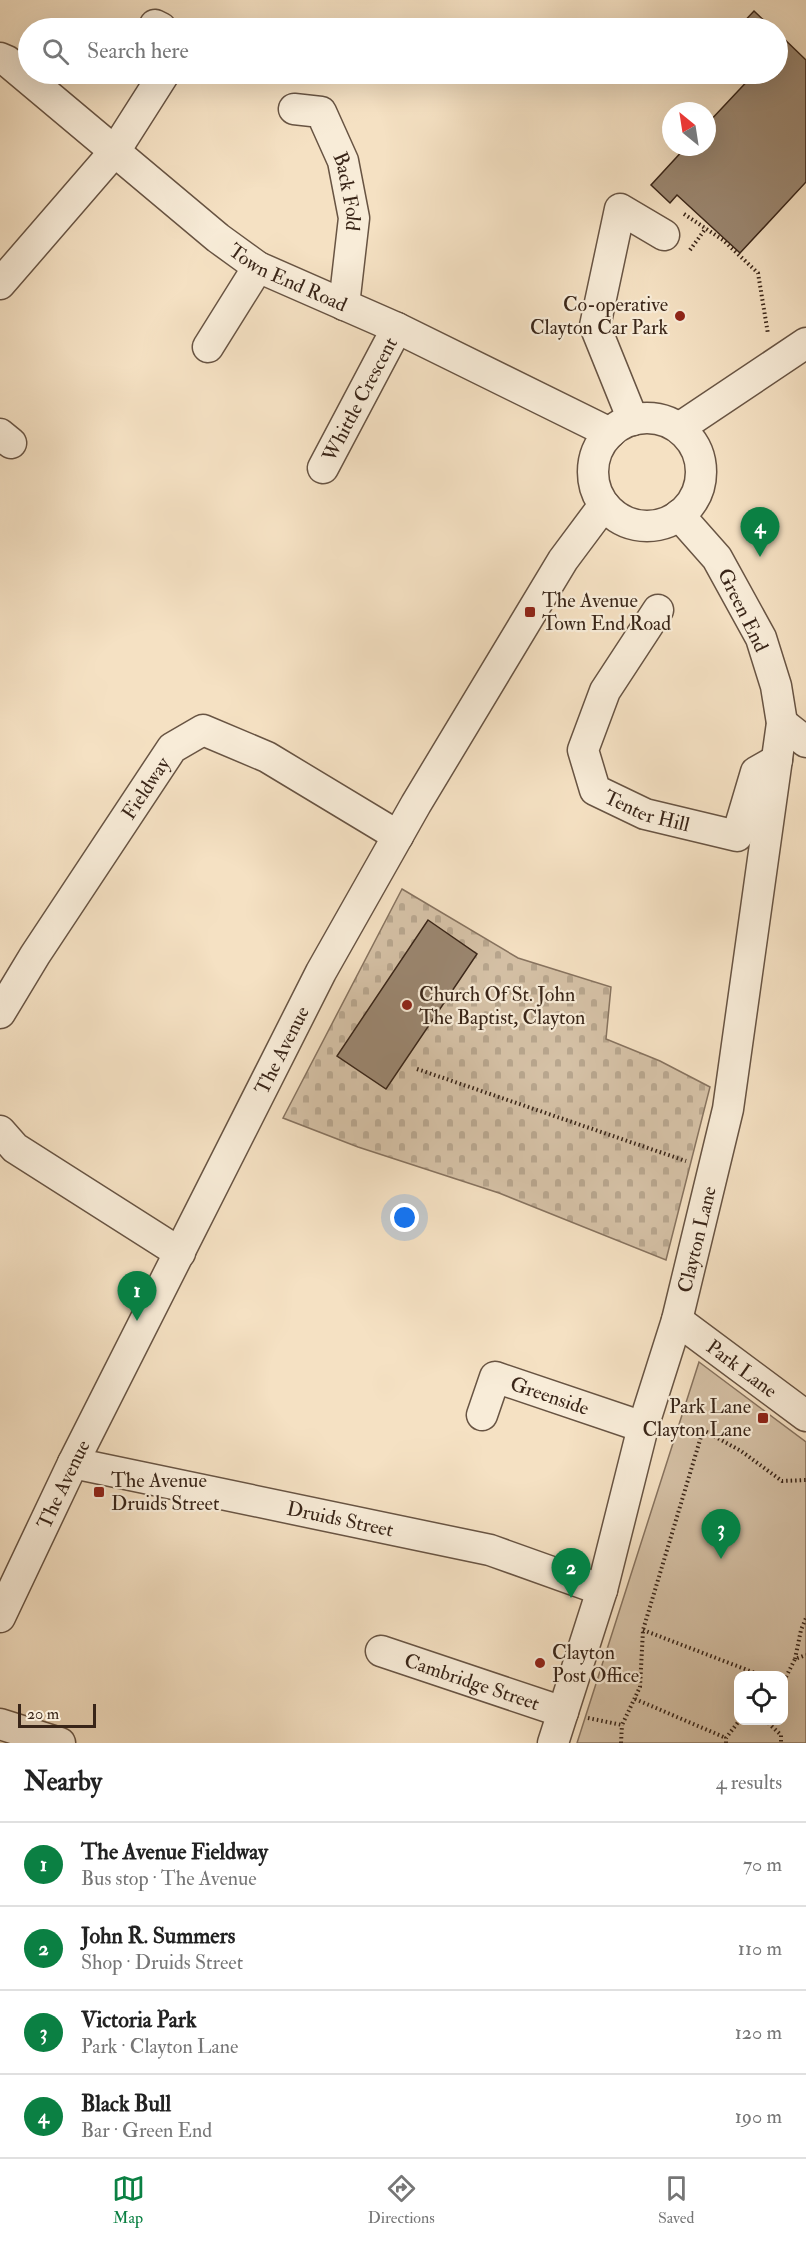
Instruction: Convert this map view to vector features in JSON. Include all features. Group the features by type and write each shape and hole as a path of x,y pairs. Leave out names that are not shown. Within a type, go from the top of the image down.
{"street":[{"name":"Town End Road","path":"2,63 18,75"},
{"name":"Town End Road","path":"29,84 115,151 218,238 258,267 621,426"},
{"path":"0,284 115,151 158,84"},
{"name":"Back Fold","path":"294,109 321,112 343,161 354,218 344,305"},
{"path":"621,426 595,326 620,210 671,222"},
{"path":"208,347 258,267"},
{"name":"Whittle Crescent","path":"323,468 397,328"},
{"path":"679,428 806,343"},
{"path":"649,418 664,421 679,428 691,440 698,455 701,472 698,488 690,503 679,515 664,523 639,525 616,516 604,505 596,491 593,476 594,460 600,445 621,426 649,418"},
{"name":"The Avenue","path":"0,1617 10,1566 74,1463 321,972 398,836 563,560 604,505"},
{"name":"Green End","path":"679,515 717,558 761,638 776,686 782,723"},
{"name":"Tenter Hill","path":"657,610 605,691 583,750 595,790 645,814 737,836 756,772 777,760"},
{"path":"782,723 806,742"},
{"name":"Clayton Lane","path":"553,1743 602,1590 643,1427 677,1320 715,1170 728,1109 782,723"},
{"name":"Fieldway","path":"0,1013 48,935 172,748 203,730 267,757 398,836"},
{"path":"0,1131 15,1148 180,1253"},
{"name":"Park Lane","path":"677,1320 806,1416"},
{"name":"Greenside","path":"482,1415 495,1377 643,1427"},
{"name":"Druids Street","path":"74,1463 490,1550 602,1590"},
{"name":"Cambridge Street","path":"381,1651 563,1712"},
{"path":"0,1724 60,1743"}],"path":[{"path":"671,222 706,228 758,273 772,366"},
{"path":"688,253 706,228"},
{"path":"417,1069 715,1170"},
{"path":"621,1743 622,1725 640,1686 643,1630 703,1430 741,1451 782,1480 806,1480"},
{"path":"788,1672 795,1659 801,1629 806,1618"},
{"path":"643,1630 750,1671"},
{"path":"795,1659 806,1655"},
{"path":"635,1699 726,1740 736,1725"},
{"path":"563,1712 622,1725"},
{"path":"770,1725 781,1735 782,1743"}],"green space":[{"path":"402,889 518,958 611,987 606,1039 660,1061 710,1087 666,1260 499,1193 358,1147 283,1118"},
{"path":"699,1362 806,1442 806,1743 577,1743"}],"building":[{"path":"754,11 761,18 747,18"},
{"path":"788,43 806,60 806,182 740,253 677,195 670,203 651,185 678,156 716,156 716,114 745,84 788,84"},
{"name":"Church Of St. John The Baptist, Clayton","path":"428,920 477,954 386,1089 337,1056"}],"place":[{"name":"Co-operative Clayton Car Park","path":"680,316"},
{"name":"Black Bull","path":"760,557"},
{"name":"The Avenue Town End Road","path":"530,612"},
{"name":"Church Of St. John The Baptist, Clayton","path":"407,1005"},
{"name":"The Avenue Fieldway","path":"137,1321"},
{"name":"Park Lane Clayton Lane","path":"763,1418"},
{"name":"The Avenue Druids Street","path":"99,1492"},
{"name":"Victoria Park","path":"721,1559"},
{"name":"John R. Summers","path":"571,1598"},
{"name":"Clayton Post Office","path":"540,1663"}]}
